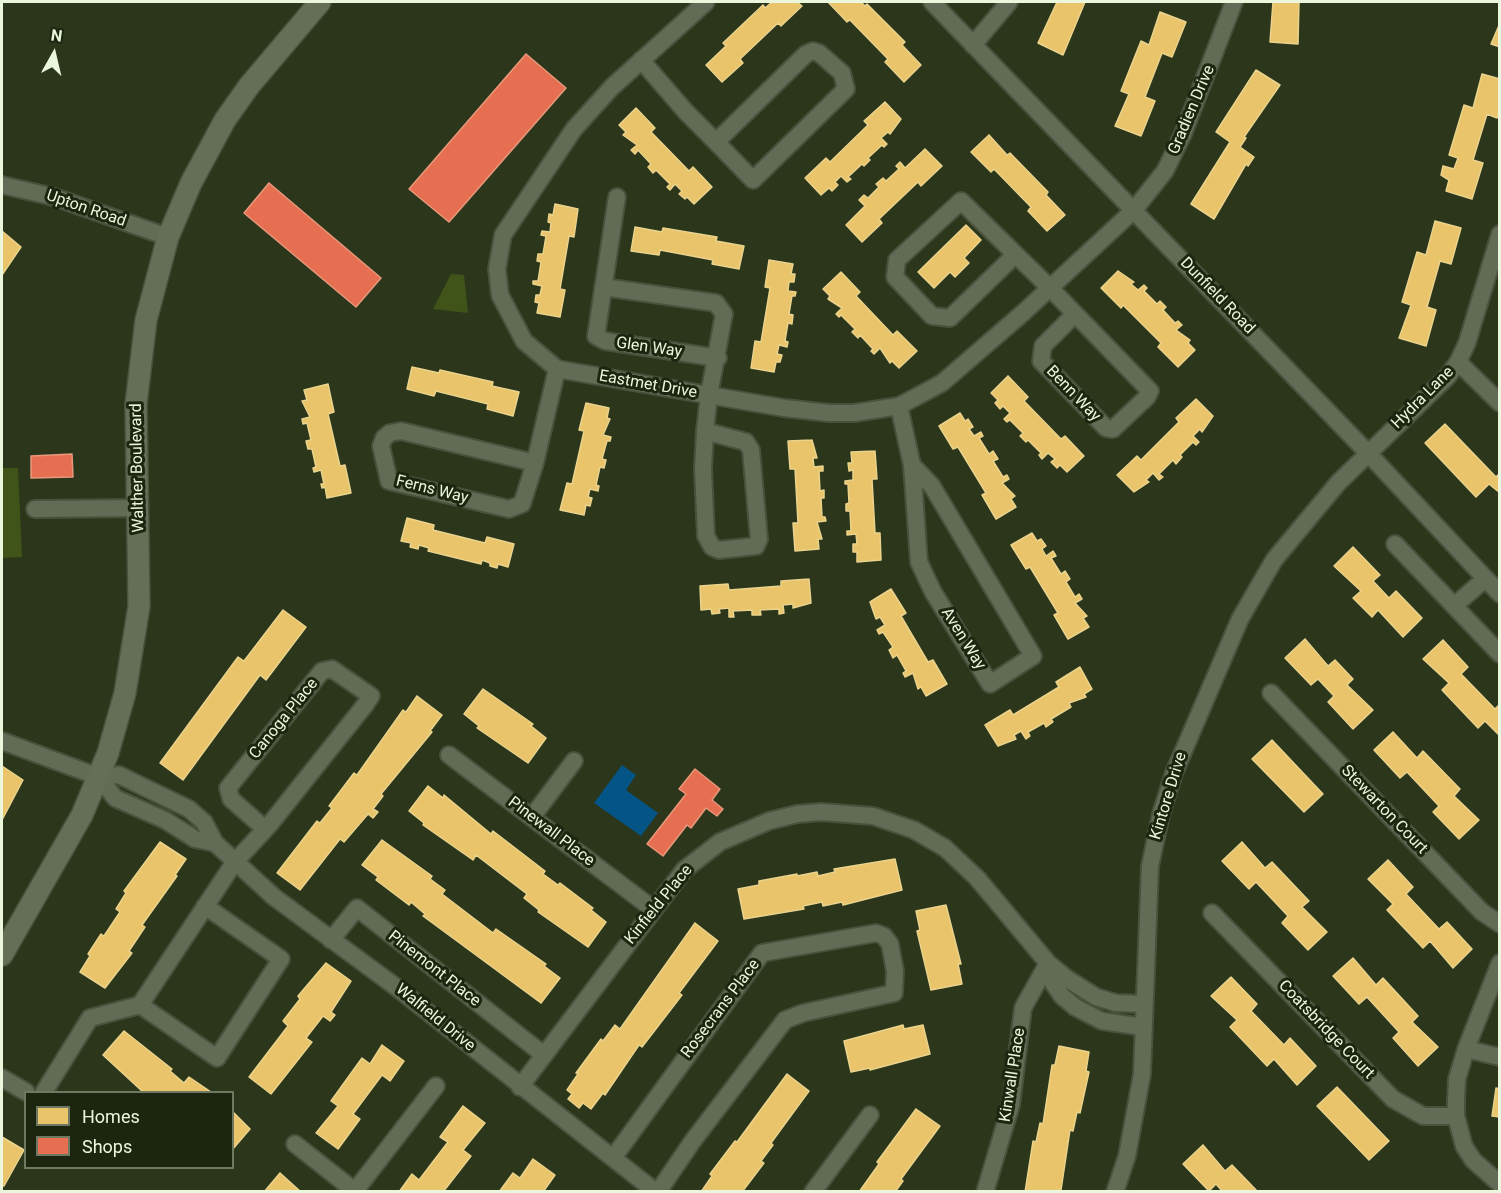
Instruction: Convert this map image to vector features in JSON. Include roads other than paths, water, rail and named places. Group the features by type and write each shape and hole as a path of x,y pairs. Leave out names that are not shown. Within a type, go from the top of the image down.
{"main road":[{"name":"Walther Boulevard","path":"2,955 62,852 99,777 117,723 134,654 139,606 136,404 146,320 168,237 191,183 225,120 249,86 320,2"}],"street":[{"path":"556,369 524,341 509,316 497,282 499,248 512,218 574,129 641,60 706,2"},
{"name":"Dunfield Road","path":"932,2 1368,452 1500,594"},
{"path":"973,45 1009,2"},
{"name":"Gradien Drive","path":"1134,210 1165,171 1188,123 1234,2"},
{"path":"641,60 716,142 753,180 846,89 842,74 819,53 813,51 806,54 716,142"},
{"name":"Upton Road","path":"2,185 54,197 168,237"},
{"name":"Glen Way","path":"617,197 596,336 604,341 718,358"},
{"name":"Benn Way","path":"1015,255 950,318 932,316 895,277 897,260 961,201 1050,288 1150,391 1140,404 1113,429 1106,428 1041,361 1042,346 1075,314"},
{"name":"Eastmet Drive","path":"556,369 829,413 854,413 898,406 928,392 965,365 1134,210"},
{"name":"Hydra Lane","path":"1368,452 1448,376 1458,362 1467,343 1500,234"},
{"path":"603,287 716,303 724,314 718,358 709,395 705,431 703,469 706,536 712,546 719,550 756,546 759,539 751,450 746,442 705,431"},
{"path":"1458,362 1500,403"},
{"name":"Ferns Way","path":"536,463 401,431 390,433 384,438 381,446 390,481 508,508 522,504 536,463 556,369"},
{"name":"Aven Way","path":"898,406 912,465 919,562 933,592 990,684 1033,656 932,486 912,465"},
{"name":"Kintore Drive","path":"1115,1191 1127,1156 1137,1111 1150,866 1161,814 1174,772 1240,619 1275,560 1368,452"},
{"path":"34,509 138,508"},
{"path":"1395,544 1500,654"},
{"path":"1454,606 1485,579"},
{"name":"Canoga Place","path":"140,1005 234,863 265,829 371,696 332,669 322,671 228,788 231,799 265,829"},
{"name":"Stewarton Court","path":"1270,693 1482,912 1500,924"},
{"path":"2,741 99,777"},
{"name":"Pinewall Place","path":"449,754 652,909"},
{"path":"532,817 574,761"},
{"name":"Walfield Drive","path":"99,777 119,775 189,809 204,822 215,843 234,863 657,1191"},
{"name":"Walfield Drive","path":"99,777 115,798 154,815 195,838 215,843"},
{"name":"Kinfield Place","path":"520,1087 652,909 684,870 701,855 748,829 797,814 850,813 873,816 914,830 945,848 984,886 1048,963 1096,997 1116,1003 1144,1004"},
{"path":"45,1091 90,1018 140,1005 217,1058 281,959 205,906"},
{"name":"Pinemont Place","path":"331,940 357,908 544,1055"},
{"name":"Coatsbridge Court","path":"1212,913 1393,1099 1423,1116 1456,1116"},
{"name":"Rosecrans Place","path":"613,1158 762,953 866,934 880,933 884,936 890,944 895,971 894,993 803,1013 785,1020 657,1191"},
{"name":"Kinfield Place","path":"1048,963 1053,983 1062,996 1075,1007 1102,1021 1143,1027"},
{"name":"Kinwall Place","path":"985,1191 1011,1105 1023,1008 1048,963"},
{"path":"1500,963 1466,1049 1457,1079 1456,1116 1464,1146 1473,1160 1500,1184"},
{"path":"1466,1049 1500,1057"},
{"path":"2,1078 24,1091"},
{"path":"295,1144 355,1191 436,1086"},
{"path":"813,1191 870,1115"}],"water":[{"path":"622,765 636,775 626,790 658,813 641,836 594,803"}]}
